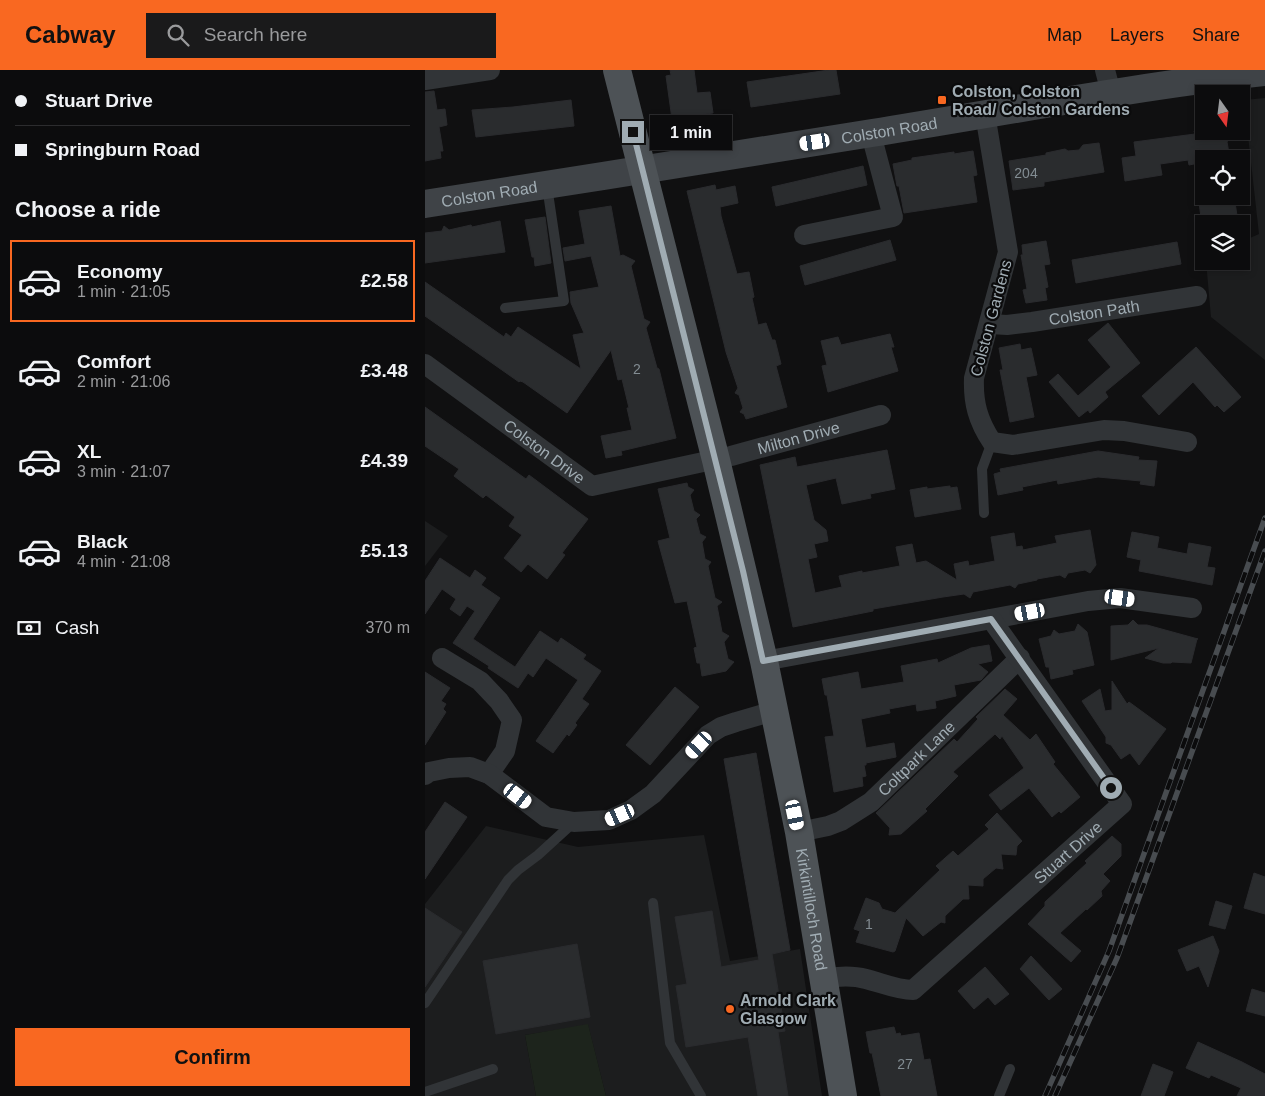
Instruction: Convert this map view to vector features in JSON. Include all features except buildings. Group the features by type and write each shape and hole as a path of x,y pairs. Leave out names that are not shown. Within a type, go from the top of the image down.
{"main road":[{"name":"Kirkintilloch Road","path":"617,70 716,460 763,661 799,832 843,1096"}],"street":[{"path":"425,80 490,70"},
{"name":"Colston Road","path":"425,204 871,134 985,114 1108,82 1207,74 1265,72"},
{"name":"Colston Gardens","path":"985,114 1008,252 974,378 973,395 976,410 992,442"},
{"path":"804,235 893,216 871,134"},
{"name":"Colston Path","path":"990,324 1007,325 1032,322 1197,296"},
{"name":"Colston Drive","path":"425,364 592,486 716,460"},
{"name":"Milton Drive","path":"716,460 881,415"},
{"path":"992,442 1013,445 1104,430 1124,431 1187,442"},
{"path":"763,661 1088,601 1120,598 1192,608"},
{"name":"Stuart Drive","path":"822,979 847,976 867,979 903,990 913,990 1122,804 991,619"},
{"path":"441,658 480,681 499,700 512,720 505,751 489,774"},
{"name":"Coltpark Lane","path":"799,832 828,826 841,821 871,802 1020,658"},
{"path":"425,775 429,772 449,768 470,767 489,774 546,817 574,822 609,820 631,810 653,794 709,735 736,722 774,711"}],"lane":[{"path":"505,308 564,301 547,185"},
{"path":"983,513 982,469 992,442"},
{"path":"425,1003 508,880 574,822"},
{"path":"653,903 670,1043 701,1096"},
{"path":"425,1092 493,1068"},
{"path":"999,1096 1010,1069"}],"shaded area":[{"path":"1265,98 1265,360 1211,317 1207,270 1250,270 1250,238 1259,234 1248,140 1250,140 1250,99"},
{"path":"425,521 448,536 425,566"},
{"path":"486,826 578,847 704,835 730,961 800,949 822,1096 606,1096 588,1025 525,1035 536,1096 425,1096 425,904"},
{"path":"588,1024 606,1096 536,1096 525,1035"}],"railway":[{"path":"1045,1096 1109,951 1265,518"},
{"path":"1055,1096 1117,958 1265,551"}],"place":[{"name":"Colston, Colston Road/ Colston Gardens","path":"942,100"},
{"name":"Arnold Clark Glasgow","path":"730,1009"}],"route":[{"path":"633,132 743,571 763,661 991,619 1111,788"}]}
